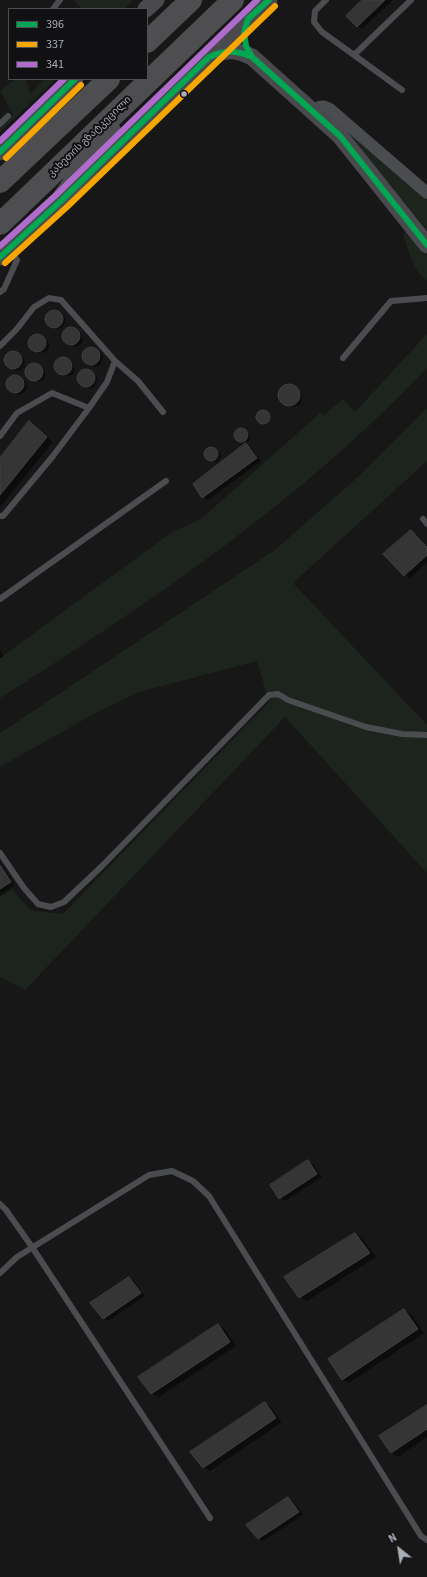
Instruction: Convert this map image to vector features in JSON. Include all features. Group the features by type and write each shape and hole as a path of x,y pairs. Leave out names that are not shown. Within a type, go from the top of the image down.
{"highway":[{"path":"148,41 192,0"},
{"name":"კახეთის გზატკეცილი","path":"0,224 233,0"},
{"path":"2,180 107,80"},
{"path":"62,200 141,88"}],"street":[{"path":"147,8 156,0"},
{"path":"4,253 62,200 269,0"},
{"path":"248,20 245,27 245,39 252,57"},
{"path":"209,58 220,52 234,50 252,57 340,136 427,245"},
{"path":"0,152 74,80"},
{"path":"312,110 318,106 325,106 331,110 427,192"}],"lane":[{"path":"54,8 60,0"},
{"path":"326,0 315,11 314,22 322,32 402,90"},
{"path":"354,55 411,0"},
{"path":"0,124 8,116"},
{"path":"0,292 4,289 17,260 4,253"},
{"path":"0,346 16,330 34,307 49,298 61,300 114,361 138,382 163,412"},
{"path":"344,358 391,302 427,298"},
{"path":"0,516 3,516 53,456 89,408 107,382 114,361"},
{"path":"0,436 17,413 52,394 89,408"},
{"path":"0,599 166,481"},
{"path":"0,853 24,888 38,904 51,907 64,902 102,866 269,695 278,694 288,700 366,727 402,734 427,735"},
{"path":"0,1273 17,1257 32,1247 149,1174 172,1171 193,1181 209,1196 421,1536 427,1540"},
{"path":"0,1204 6,1210 32,1247 210,1518"}],"shaded area":[{"path":"74,0 133,0 125,8 81,8"},
{"path":"15,80 26,80 30,94 43,80 55,80 0,132 0,126 13,114 0,91"},
{"path":"333,116 427,197 427,230 354,143"},
{"path":"406,232 427,256 427,280 418,272 412,260 403,235"},
{"path":"427,334 427,368 379,416 329,461 277,505 169,586 57,662 0,698 0,658 172,532 201,519 321,412 324,415 343,399 355,412"},
{"path":"427,408 427,461 293,583 427,725 427,873 285,717 25,990 0,977 0,897 12,889 30,910 63,914 269,702 257,661 139,692 92,715 0,767 0,733 276,549 360,475"}],"building":[{"path":"362,0 385,0 357,27 346,16"},
{"path":"54,310 58,311 62,315 62,323 58,327 54,328 50,327 46,323 45,319 46,315 50,311"},
{"path":"71,327 75,328 79,332 79,340 75,344 71,345 67,344 63,340 62,336 63,332 67,328"},
{"path":"37,334 43,337 46,343 43,349 37,352 31,349 28,343 31,337"},
{"path":"91,347 97,350 100,356 97,362 91,365 85,362 82,356 85,350"},
{"path":"13,351 17,352 21,356 21,364 17,368 13,369 9,368 5,364 4,360 5,356 9,352"},
{"path":"63,357 67,358 71,362 71,370 67,374 63,375 59,374 55,370 54,366 55,362 59,358"},
{"path":"34,363 40,366 43,372 40,378 34,381 28,378 25,372 28,366"},
{"path":"86,369 92,372 95,378 92,384 86,387 80,384 77,378 80,372"},
{"path":"15,375 19,376 23,380 23,388 19,392 15,393 11,392 7,388 6,384 7,380 11,376"},
{"path":"289,384 297,387 300,395 297,403 289,406 281,403 278,395 281,387"},
{"path":"263,410 268,412 270,417 268,422 263,424 258,422 256,417 258,412"},
{"path":"29,421 47,437 0,495 0,458"},
{"path":"241,428 246,430 248,435 246,440 241,442 236,440 234,435 236,430"},
{"path":"246,443 257,458 202,498 193,484"},
{"path":"208,447 214,447 218,451 218,457 214,461 208,461 204,457 204,451"},
{"path":"411,530 427,547 427,555 404,576 383,554"},
{"path":"0,865 11,882 0,889"},
{"path":"308,1160 317,1174 279,1199 270,1185"},
{"path":"355,1233 370,1253 299,1298 284,1277"},
{"path":"129,1277 141,1293 103,1319 90,1303"},
{"path":"404,1309 418,1329 342,1380 328,1359"},
{"path":"218,1324 230,1342 151,1394 138,1377"},
{"path":"265,1402 276,1418 203,1468 190,1452"},
{"path":"427,1405 427,1429 391,1453 379,1436"},
{"path":"288,1497 299,1512 258,1539 246,1525"}],"transit line":[{"name":"341","path":"0,246 57,194 257,0"},
{"name":"396","path":"269,0 248,19 244,33 246,46 252,57 271,74"},
{"name":"337","path":"5,263 68,206 275,6"},
{"name":"396","path":"0,257 62,200 209,57 225,52 236,52 252,57 340,136 427,245"},
{"name":"341","path":"0,141 63,80"},
{"name":"396","path":"0,152 74,80"},
{"name":"337","path":"6,158 81,85"}]}
